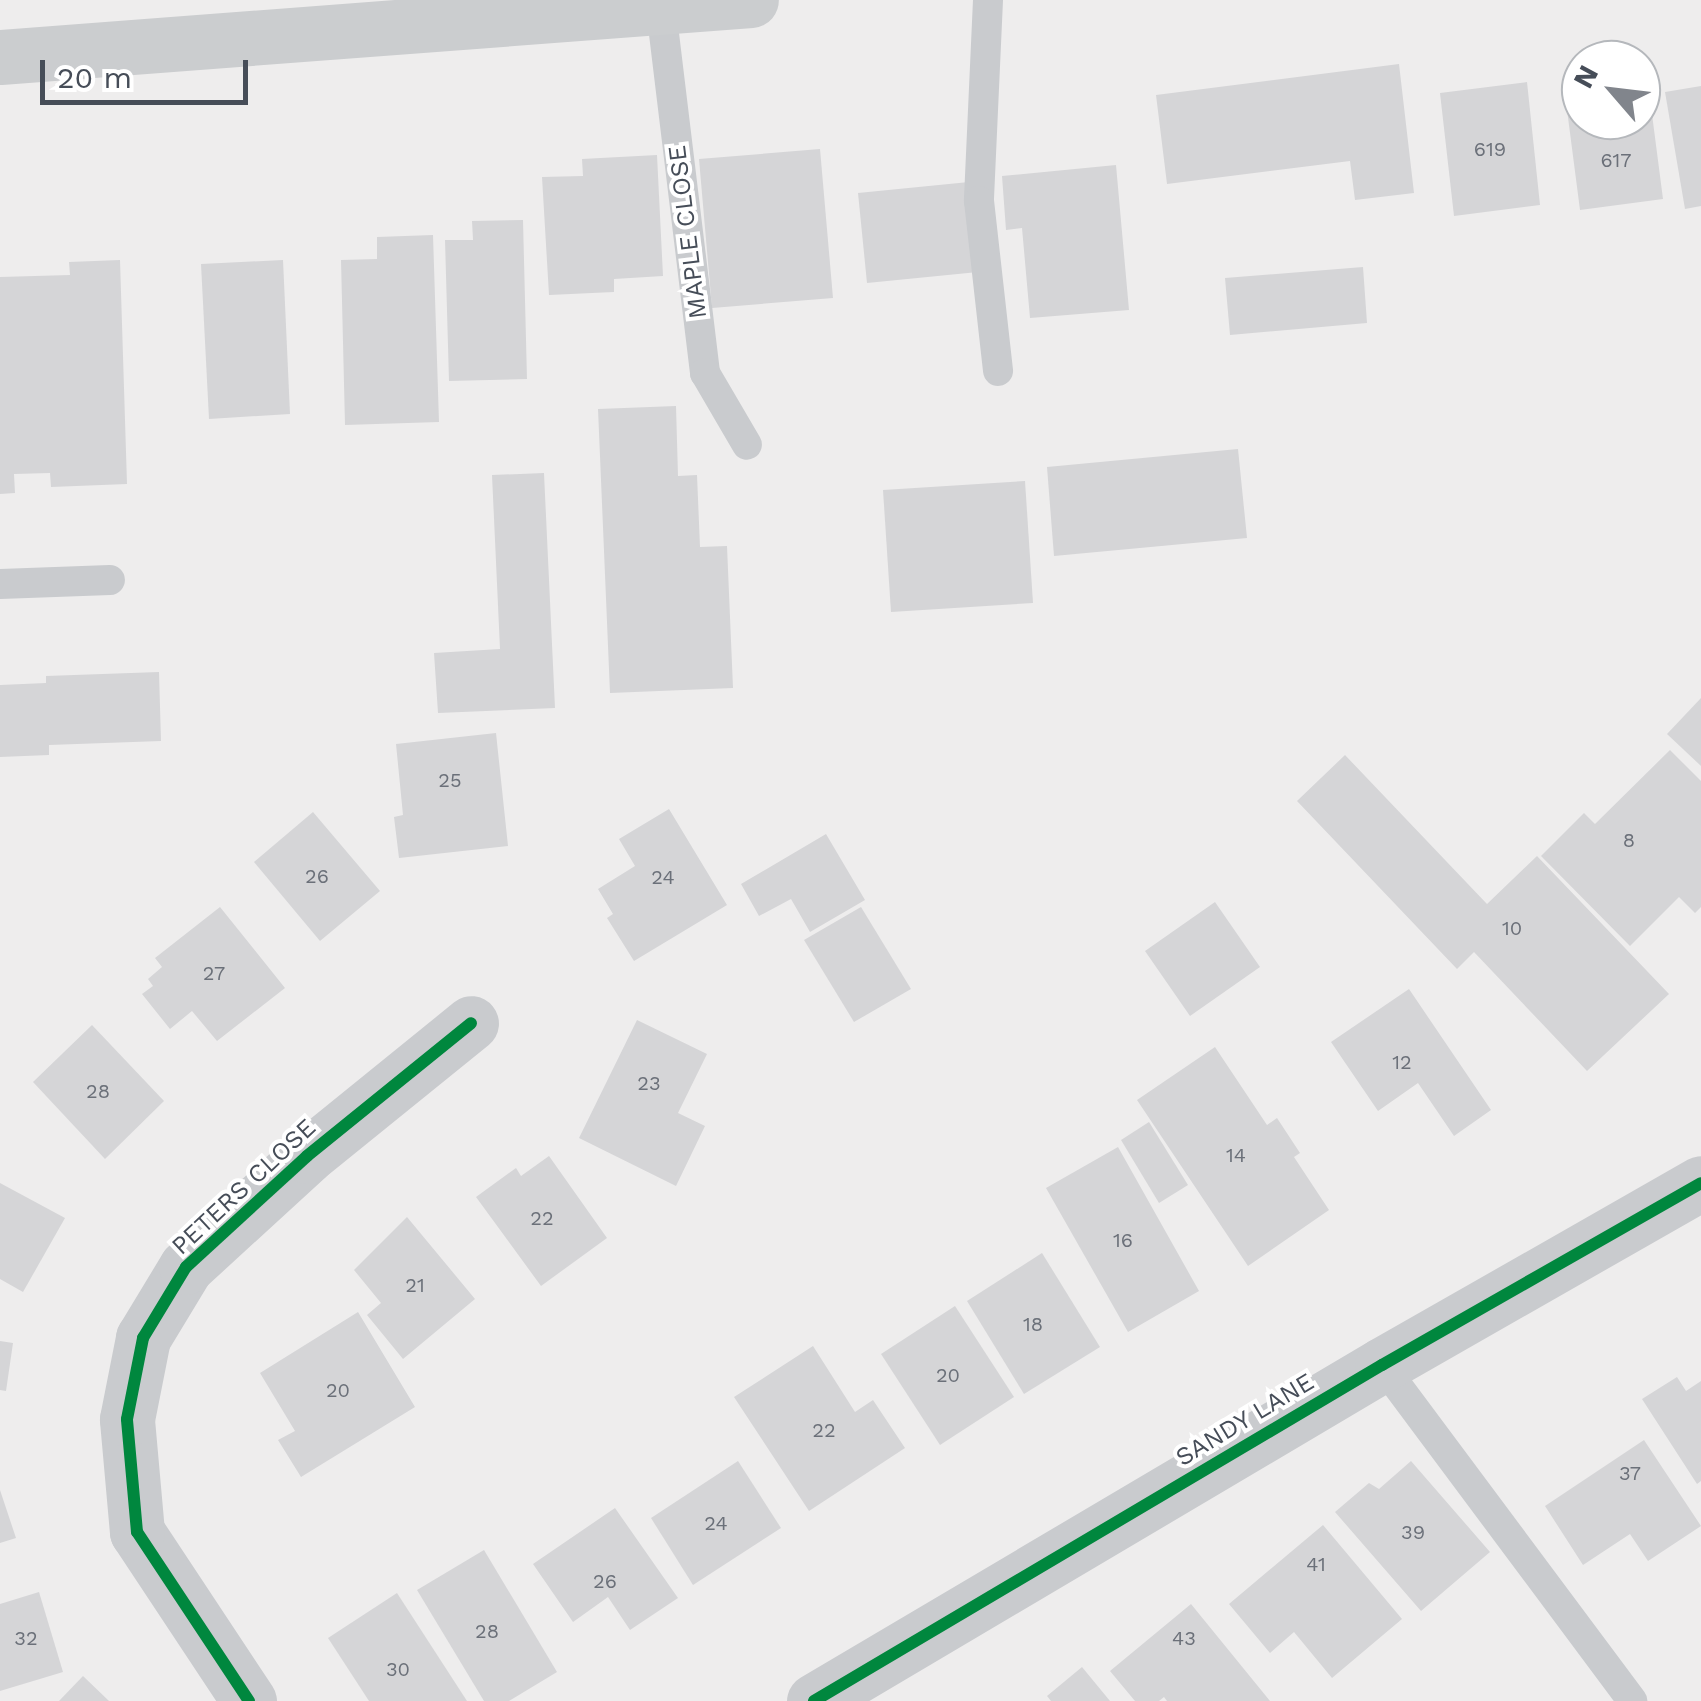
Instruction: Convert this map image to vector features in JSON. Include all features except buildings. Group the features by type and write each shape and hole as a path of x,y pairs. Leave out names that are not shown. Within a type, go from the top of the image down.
{"main road":[{"path":"0,58 751,0"}],"street":[{"name":"PETERS CLOSE","path":"250,1701 138,1532 127,1419 143,1338 186,1267 307,1156 471,1022"},
{"name":"SANDY LANE","path":"814,1701 1382,1365 1701,1183"}],"lane":[{"path":"988,0 979,200 998,371"},
{"name":"MAPLE CLOSE","path":"661,9 705,373 747,445"},
{"path":"0,584 110,580"},
{"path":"1382,1365 1632,1701"}],"cycle path":[{"path":"249,1701 137,1532 127,1419 143,1338 186,1267 307,1156 471,1023"},
{"path":"814,1701 1382,1365 1701,1183"}]}
